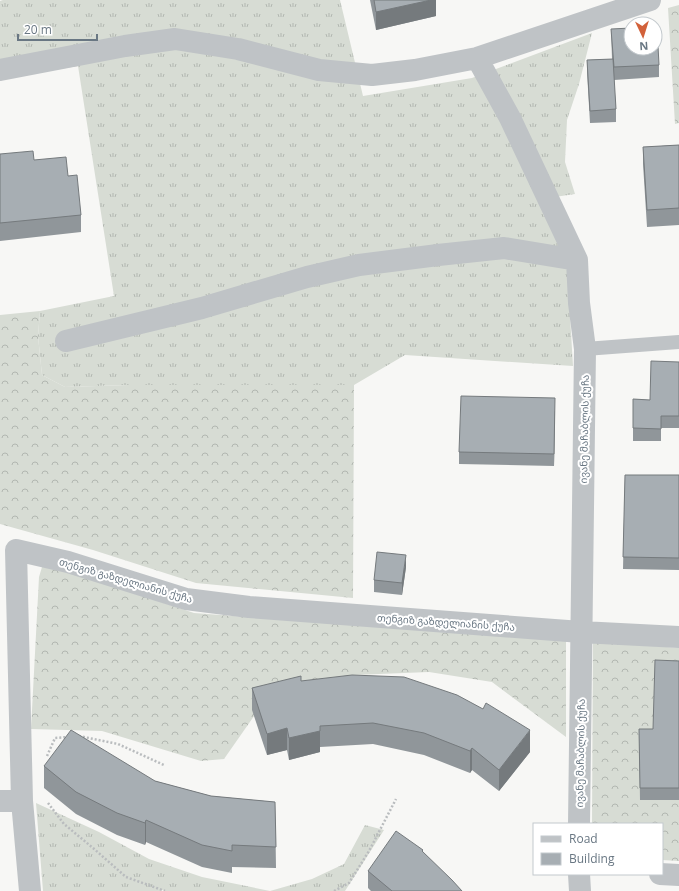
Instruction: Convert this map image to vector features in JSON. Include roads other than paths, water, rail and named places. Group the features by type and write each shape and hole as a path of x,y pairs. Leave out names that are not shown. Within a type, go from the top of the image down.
{"street":[{"path":"0,70 125,46 176,39 238,49 319,70 372,75 415,70 477,58 650,0"},
{"name":"ივანე მაჩაბლის ქუჩა","path":"477,58 510,118 576,260 579,303 585,349 579,823"},
{"path":"66,341 202,308 307,277 359,265 504,248 576,260"},
{"name":"თენგიზ გაზდელიანის ქუჩა","path":"30,891 22,801 8,548 68,562 186,599 249,608 581,632 679,637"},
{"path":"0,801 22,801"},
{"path":"663,874 679,875"},
{"path":"579,875 580,891"}],"lane":[{"path":"585,349 679,342"}]}
